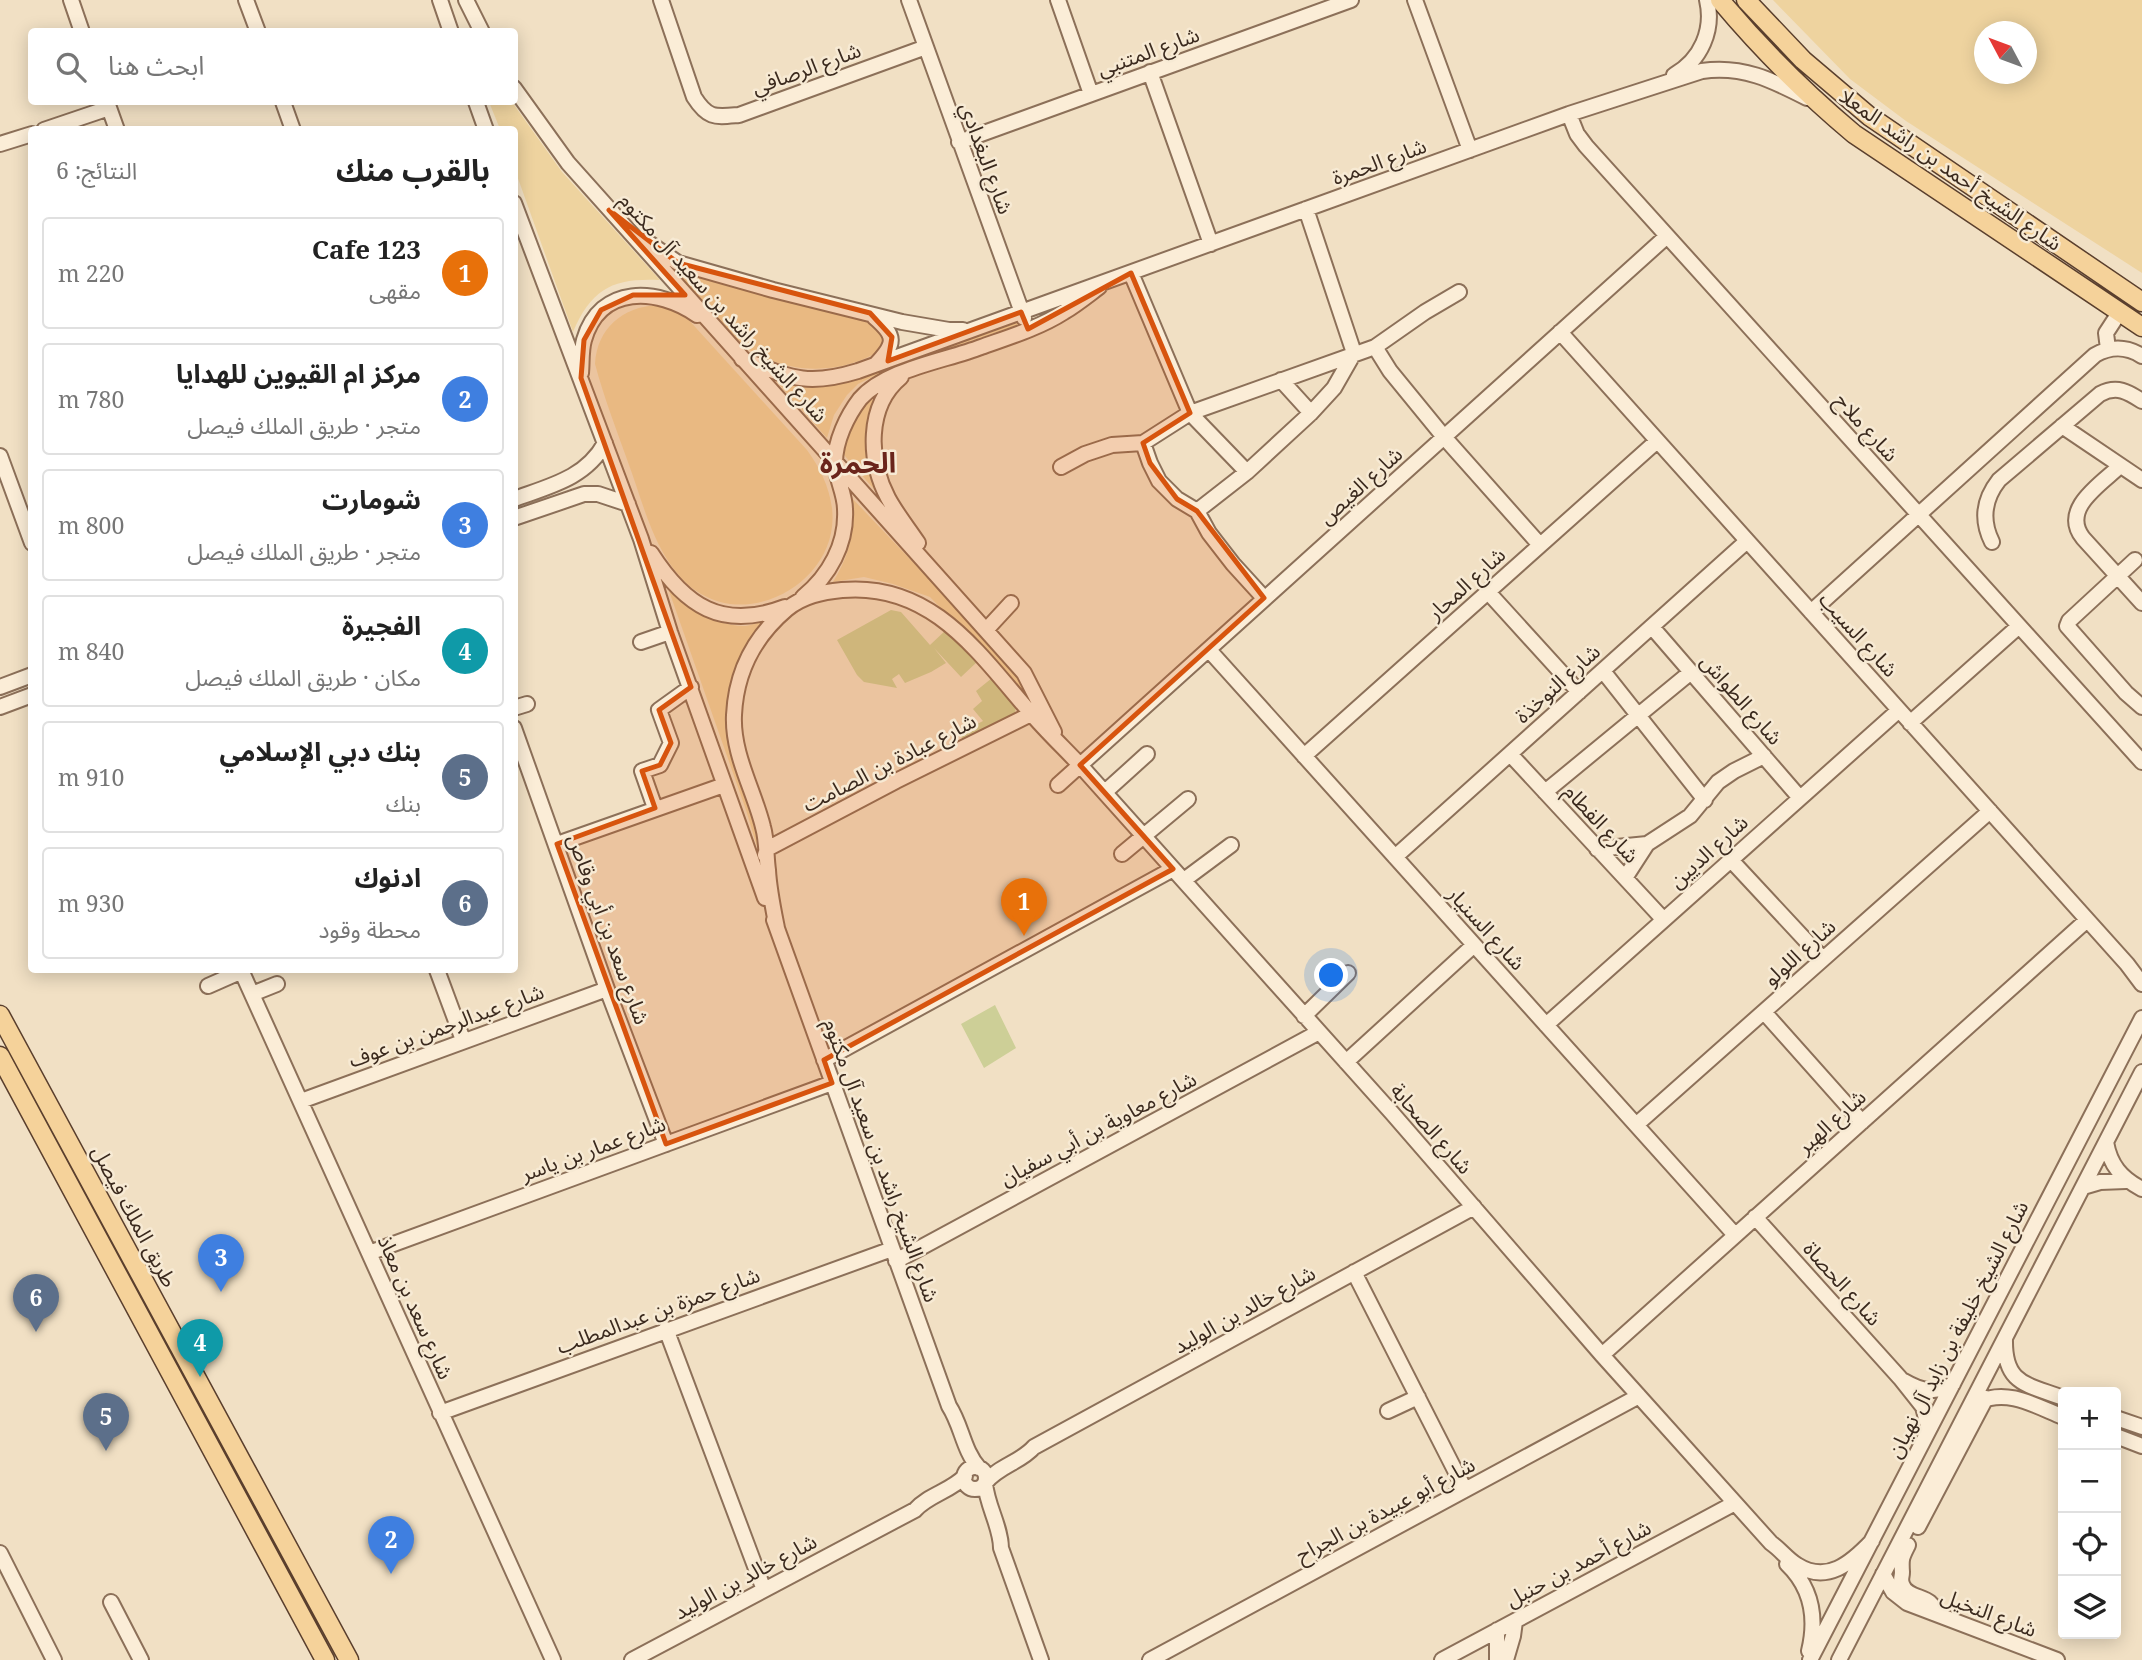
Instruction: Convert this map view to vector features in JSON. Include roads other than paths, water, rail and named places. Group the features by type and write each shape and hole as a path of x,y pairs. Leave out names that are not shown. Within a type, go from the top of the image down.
{"main road":[{"name":"شارع الشيخ أحمد بن راشد المعلا","path":"1720,0 1747,32 1818,104 1854,134 2142,327"},
{"name":"شارع الشيخ أحمد بن راشد المعلا","path":"1746,0 1803,60 1869,116 2142,302"},
{"path":"1959,204 1967,199 1974,201 2039,245 2077,258"},
{"name":"طريق الملك فيصل","path":"0,1015 349,1660"},
{"name":"طريق الملك فيصل","path":"0,1056 325,1660"}],"street":[{"path":"71,0 81,28"},
{"path":"246,0 256,28"},
{"path":"440,0 450,28"},
{"path":"467,0 480,28"},
{"name":"شارع الرصافي","path":"661,0 694,97 701,109 720,117 739,115 926,47"},
{"name":"شارع البغدادي","path":"909,0 1028,329"},
{"path":"1058,0 1091,94"},
{"name":"شارع المتنبي","path":"959,142 1351,0"},
{"path":"1415,0 1470,150"},
{"name":"شارع الحمرة","path":"1664,82 1686,68 1702,47 1709,23 1707,0"},
{"name":"شارع الحمرة","path":"741,359 797,379 839,377 979,329 1569,114 1702,71 1735,69 1768,78 1818,104"},
{"path":"1150,72 1211,244"},
{"name":"شارع الشيخ راشد بن سعيد آل مكتوم","path":"518,94 568,163 609,210 1024,673 1059,743"},
{"path":"54,126 108,105 116,126"},
{"path":"284,105 292,126"},
{"path":"477,105 485,126"},
{"name":"شارع ملاح","path":"1569,114 1581,140 2142,762"},
{"path":"0,144 28,135"},
{"path":"1197,511 1247,472 1311,413 1334,388 1354,353 1306,209"},
{"path":"609,210 655,249 678,263 835,307 941,329 979,329"},
{"name":"شارع الشيخ راشد بن سعيد آل مكتوم","path":"518,213 641,539 670,632 949,1406 962,1453 989,1506 1041,1660"},
{"name":"شارع الغيص","path":"1058,785 1667,236"},
{"path":"1130,273 1190,413 1247,472"},
{"name":"شارع الحمرة","path":"835,463 839,441 847,421 862,398 876,386 1066,312 1108,280"},
{"path":"1061,467 1085,454 1112,445 1143,443 1190,413 1375,347 1459,292"},
{"path":"581,378 584,340 601,310 616,301 633,295 653,295 687,308 713,326"},
{"path":"870,313 887,328 892,337 886,354 876,365"},
{"path":"2108,349 2106,333 2119,313"},
{"name":"شارع السيب","path":"1560,332 2127,964 2142,984"},
{"path":"1375,347 1390,371 1444,437 1540,545"},
{"path":"1811,612 2090,359 2108,349 2122,348 2142,356"},
{"path":"907,372 895,382 883,399 876,418 873,443 876,468 888,498 941,580"},
{"path":"1282,380 1311,413"},
{"path":"1992,542 1986,528 1985,514 1994,486 2105,391 2122,390 2142,401"},
{"path":"2062,426 2142,481"},
{"name":"شارع المحار","path":"1304,756 1657,441"},
{"path":"518,498 580,472 595,459 605,443"},
{"path":"1143,443 1159,481 1177,499 1197,511 1209,533 1264,598"},
{"path":"0,456 28,532"},
{"path":"641,539 682,594 721,614 743,617 765,614 794,603 825,576 837,555 845,510 835,463"},
{"path":"2120,466 2081,503 2075,516 2080,534 2142,603"},
{"path":"518,517 584,494 598,494 628,504"},
{"name":"شارع النوخذة","path":"1395,857 1747,541"},
{"path":"2135,561 2069,621 2068,628 2126,693 2142,706"},
{"name":"شارع الشيخ راشد بن سعيد آل مكتوم","path":"776,928 763,827 735,739 734,717 737,690 754,645 766,628 794,603 822,592 853,589 881,590 924,606 957,632 991,666 1059,743"},
{"path":"1488,592 1579,692"},
{"path":"986,629 1011,603"},
{"path":"1910,723 2019,626"},
{"name":"شارع الطواش","path":"1651,627 1800,798"},
{"path":"641,642 670,632"},
{"name":"شارع السنيار","path":"1209,650 1735,1235"},
{"path":"1603,671 1705,800"},
{"path":"1545,792 1691,672"},
{"path":"0,687 28,676"},
{"path":"655,808 642,771 660,765 671,743 659,710 691,687"},
{"path":"0,707 28,696"},
{"name":"شارع الديين","path":"1546,1025 1899,710"},
{"name":"شارع عبادة بن الصامت","path":"749,854 761,860 767,849 895,781 1031,714"},
{"name":"شارع سعد بن أبي وقاص","path":"518,739 607,989 666,1144"},
{"name":"شارع الصحابة","path":"1059,743 1184,880 1772,1544 1799,1566 1824,1572 1849,1564 1872,1541"},
{"path":"1105,792 1147,754"},
{"name":"شارع الفطام","path":"1510,754 1663,919"},
{"path":"1625,878 1647,844 1690,816 1718,782 1764,756"},
{"path":"556,844 724,785"},
{"path":"1122,854 1188,799"},
{"name":"شارع اللولو","path":"1636,1125 1990,811"},
{"path":"1597,849 1647,844"},
{"path":"1184,880 1231,845"},
{"path":"1730,859 1823,959"},
{"path":"824,1060 1173,869"},
{"name":"شارع الهير","path":"1602,1354 2087,920"},
{"path":"1346,1062 1474,945"},
{"path":"2127,964 2142,968"},
{"path":"208,986 236,973"},
{"name":"شارع سعد بن معاذ","path":"243,973 554,1660"},
{"path":"439,973 463,1040"},
{"path":"1304,1016 1348,973"},
{"path":"252,994 277,984"},
{"name":"شارع عبدالرحمن بن عوف","path":"301,1101 607,989"},
{"path":"1764,1012 1862,1122"},
{"name":"شارع الشيخ خليفة بن زايد آل نهيان","path":"1809,1660 2142,1018"},
{"name":"شارع معاوية بن أبي سفيان","path":"894,1254 1319,1032"},
{"path":"1839,1660 2142,1072"},
{"name":"شارع عمار بن ياسر","path":"369,1253 832,1083"},
{"path":"2106,1142 2112,1163 2126,1181 2142,1189"},
{"path":"2083,1187 2109,1181 2126,1181"},
{"name":"شارع خالد بن الوليد","path":"632,1660 954,1487 975,1479 1024,1449 1034,1447 1474,1207"},
{"name":"شارع الحصاة","path":"1755,1217 1900,1378 1923,1407 1929,1430"},
{"name":"شارع حمزة بن عبدالمطلب","path":"440,1413 666,1329 894,1254"},
{"path":"1354,1272 1465,1490"},
{"path":"666,1329 764,1590"},
{"path":"2005,1336 2006,1362 2013,1374 2024,1383 2058,1396"},
{"name":"شارع الحصاة","path":"1900,1378 1927,1391 1940,1390 1953,1384"},
{"path":"1388,1411 1418,1396"},
{"name":"شارع أبو عبيدة بن الجراح","path":"1150,1660 1639,1396"},
{"path":"1969,1407 1986,1398 2007,1396 2058,1415"},
{"path":"1933,1613 1931,1603 1910,1594 1904,1588 1900,1560 1986,1398"},
{"path":"2121,1420 2142,1427"},
{"path":"2121,1438 2142,1446"},
{"name":"شارع أحمد بن حنبل","path":"1442,1660 1735,1503"},
{"name":"شارع الصحابة","path":"1772,1544 1802,1583 1810,1599 1814,1625 1809,1660"},
{"path":"0,1553 54,1660"},
{"name":"شارع النخيل","path":"1883,1574 1893,1592 1907,1603 2057,1660"},
{"path":"111,1602 141,1660"},
{"name":"شارع النخيل","path":"1867,1604 1907,1603"},
{"path":"1500,1659 1512,1644 1515,1621"},
{"path":"1497,1630 1500,1659"},
{"path":"1475,1642 1500,1659"}],"place":[{"name":"Cafe 123","path":"1024,936"},
{"name":"شومارت","path":"221,1292"},
{"name":"ادنوك","path":"36,1332"},
{"name":"الفجيرة","path":"200,1377"},
{"name":"بنك دبي الإسلامي","path":"106,1451"},
{"name":"مركز ام القيوين للهدايا","path":"391,1574"}],"district":[{"name":"الحمرة","path":"858,462"}]}
